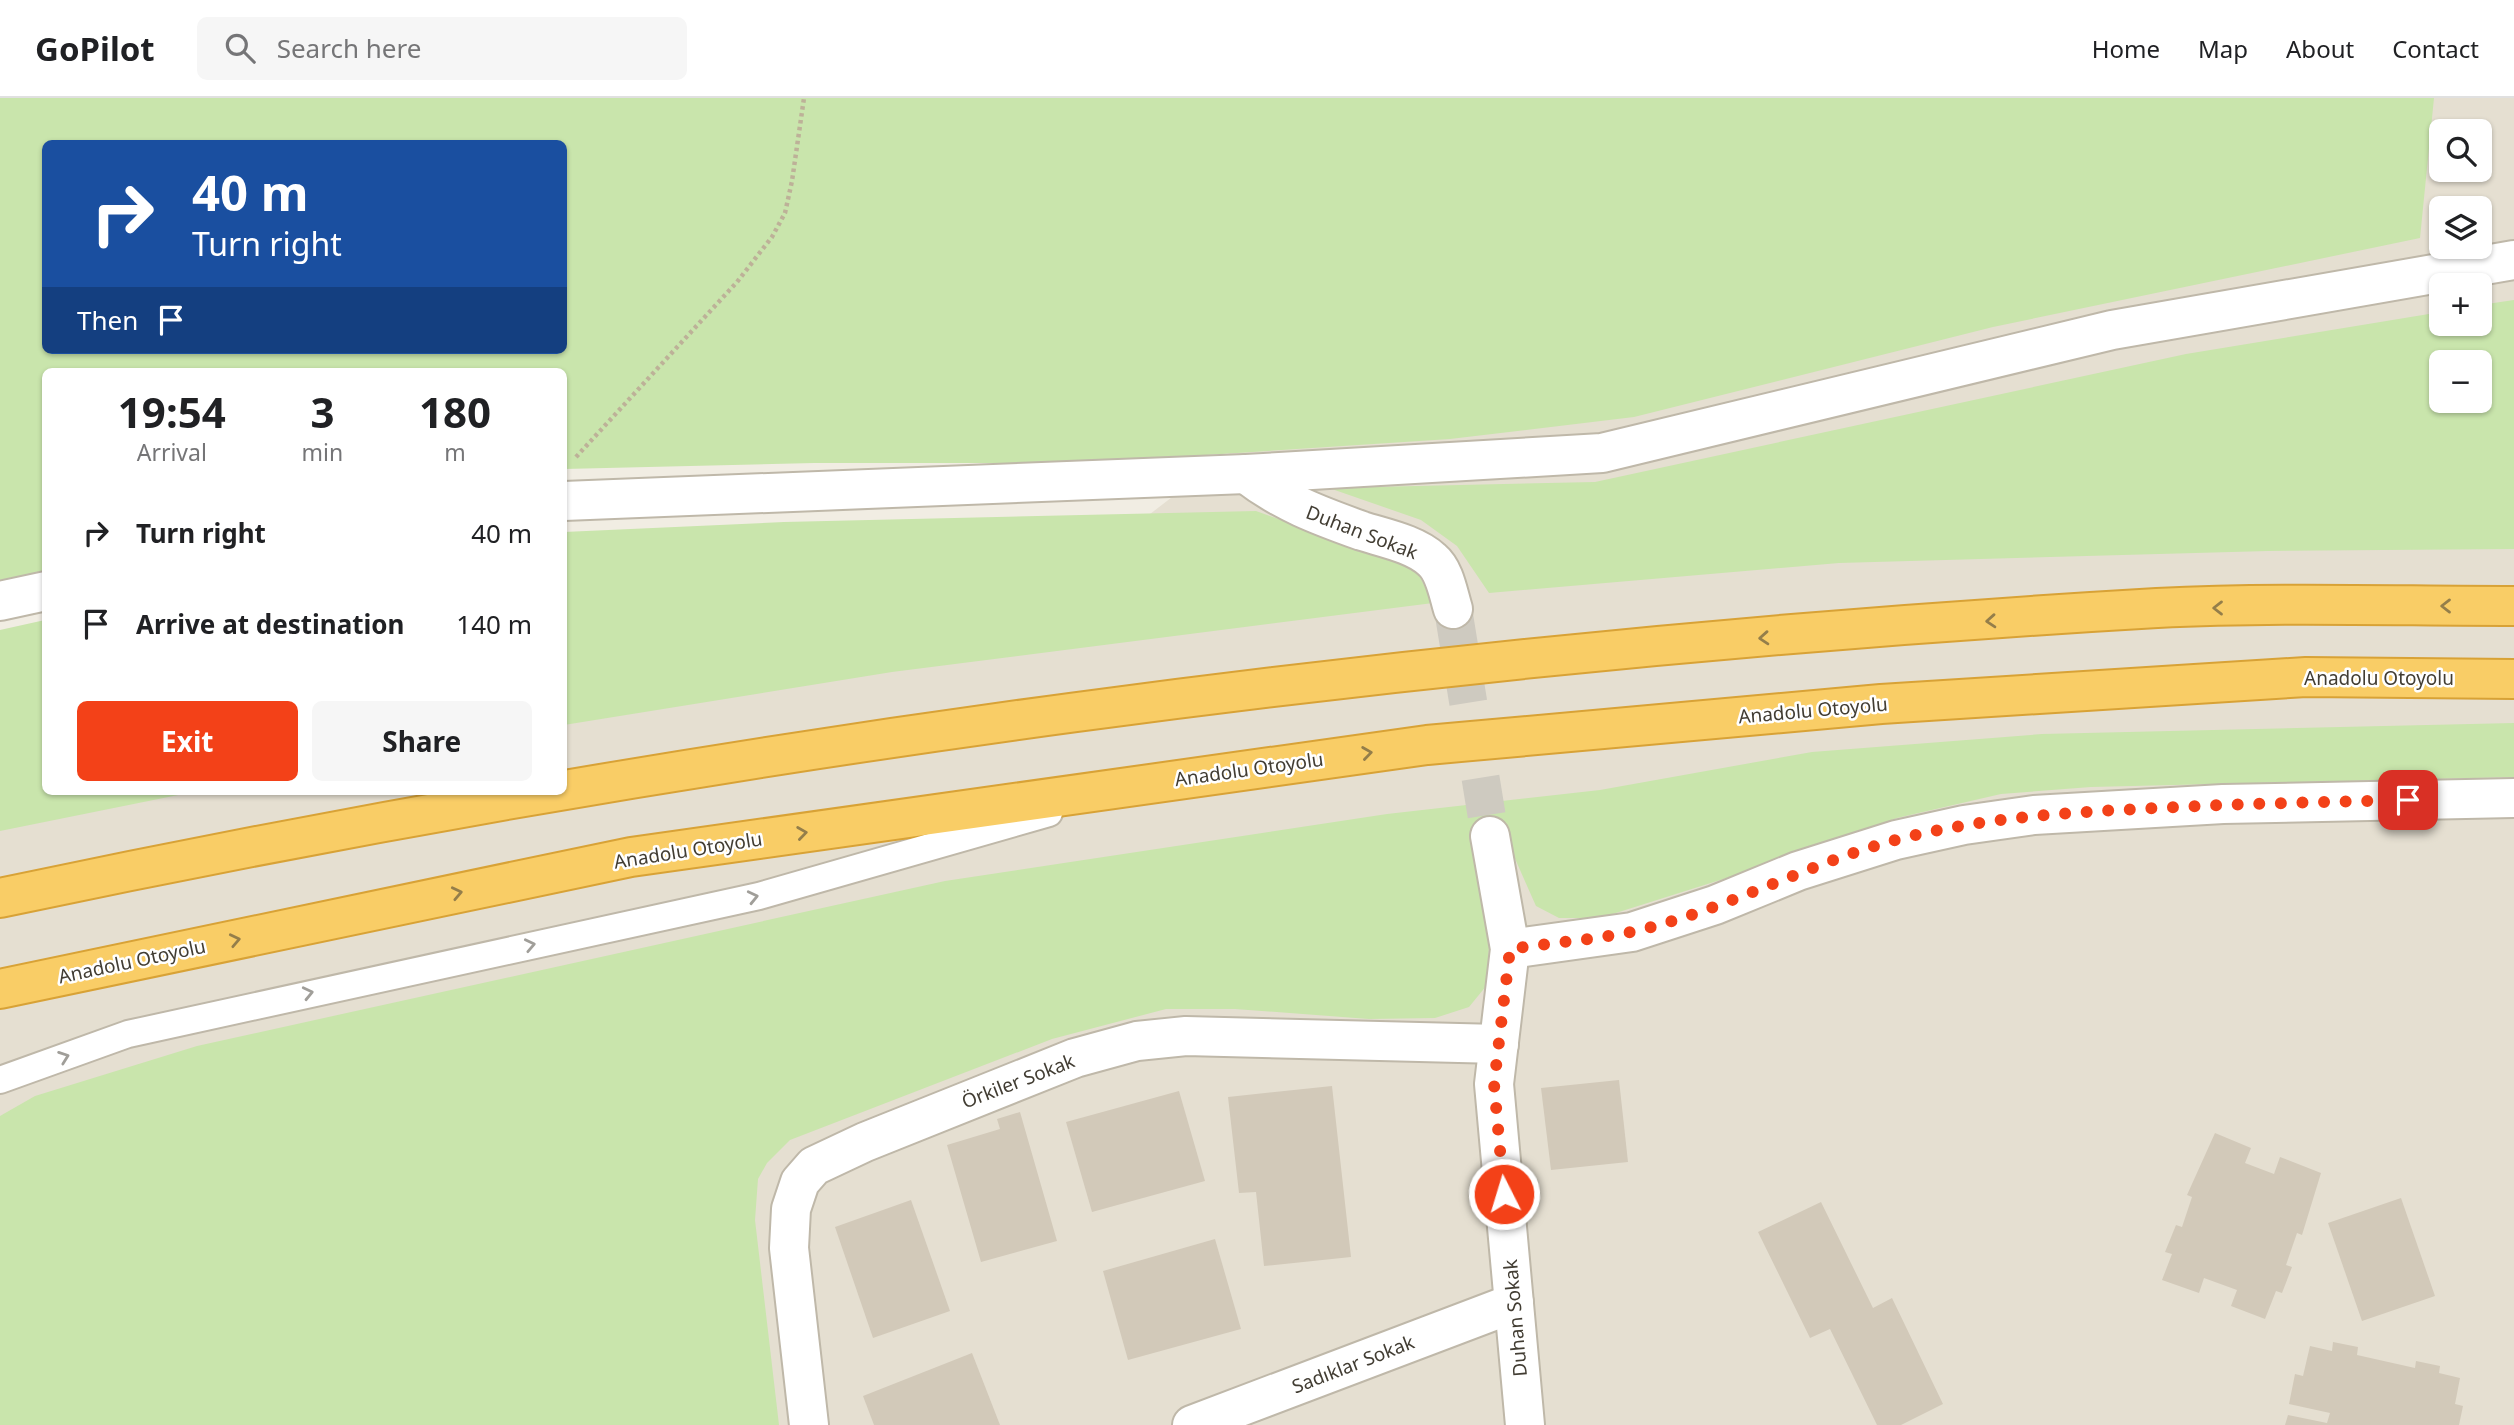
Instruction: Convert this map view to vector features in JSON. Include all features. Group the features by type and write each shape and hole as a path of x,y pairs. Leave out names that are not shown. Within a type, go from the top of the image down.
{"highway":[{"path":"567,791 914,734 1402,673 1725,641 2163,608 2514,606"},
{"name":"Anadolu Otoyolu","path":"0,989 631,857 1427,745 1881,704 2306,677 2514,679"},
{"path":"0,898 390,820 542,795"}],"street":[{"path":"567,501 1246,474 1602,453 2112,330 2514,260"},
{"name":"Duhan Sokak","path":"1246,474 1272,494 1297,507 1414,549 1432,560 1443,574 1453,609"},
{"path":"0,601 42,592"},
{"path":"1510,949 1632,932 1715,905 1810,867 1896,840 1964,825 2034,815 2223,804 2514,798"},
{"name":"Duhan Sokak","path":"1490,836 1510,949 1494,1084 1525,1425"},
{"name":"Örkiler Sokak","path":"809,1425 789,1248 792,1209 800,1182 814,1166 865,1142 1075,1058 1137,1041 1186,1036 1499,1044"},
{"name":"Sadıklar Sokak","path":"1192,1425 1514,1303"}],"lane":[{"path":"0,1080 128,1034 759,896 1155,782"}],"path":[{"path":"573,461 737,282 772,237 785,214 804,98"}],"shaded area":[{"path":"1691,98 2514,98 2514,1425 0,1425 0,785 42,790 42,795 567,795 567,673 1072,574"}],"green space":[{"path":"0,98 2434,98 2432,119 2429,119 2429,148 2420,238 1993,327 1634,417 1450,439 1083,463 814,463 567,469 567,368 42,368 42,572 0,580"},
{"path":"2514,300 2514,549 2268,551 1839,563 1489,593 1457,546 1421,520 1329,488 1595,482 2186,354 2429,314 2429,336 2492,336 2492,303"},
{"path":"1256,511 1395,560 1417,571 1433,603 892,672 567,725 567,532 784,522"},
{"path":"42,621 42,795 178,795 0,831 0,630"},
{"path":"2514,723 2514,777 2091,787 2001,794 1897,818 1755,869 1600,918 1559,918 1536,906 1505,836 1472,840 1489,947 1487,985 1469,1007 1435,1018 1369,1019 1235,1009 1166,1009 1052,1039 790,1140 767,1163 758,1179 755,1220 779,1425 0,1425 0,1116 35,1096 197,1046 945,881 1387,814 1600,790 1812,752 2042,734"}],"building":[{"path":"1619,1080 1628,1162 1551,1170 1541,1088"},
{"path":"1332,1086 1351,1257 1264,1266 1256,1192 1239,1193 1228,1097"},
{"path":"1179,1091 1205,1181 1092,1212 1066,1122"},
{"path":"1020,1112 1057,1241 981,1262 947,1145 1000,1129 997,1119"},
{"path":"2215,1133 2251,1148 2245,1163 2274,1174 2280,1157 2321,1173 2302,1235 2297,1233 2286,1265 2292,1267 2282,1293 2276,1291 2265,1319 2231,1306 2237,1290 2204,1278 2199,1293 2162,1280 2172,1254 2165,1252 2176,1225 2182,1227 2192,1197 2187,1195"},
{"path":"2401,1198 2435,1296 2362,1321 2328,1223"},
{"path":"911,1200 950,1311 873,1338 835,1227"},
{"path":"1821,1202 1873,1308 1892,1298 1943,1404 1901,1425 1877,1425 1830,1329 1810,1338 1758,1232"},
{"path":"1215,1239 1241,1329 1128,1360 1103,1271"},
{"path":"2333,1342 2358,1347 2357,1355 2415,1368 2416,1361 2440,1366 2439,1373 2460,1378 2455,1404 2463,1406 2459,1425 2285,1425 2288,1415 2327,1423 2330,1413 2289,1404 2295,1374 2303,1376 2310,1346 2332,1351"},
{"path":"972,1353 1000,1425 874,1425 863,1396"}],"tunnel":[{"path":"1453,609 1490,836"}],"route":[{"path":"1504,1194 1494,1084 1510,949 1632,932 1715,905 1822,863 1896,840 1964,825 2034,815 2115,810 2223,804 2408,800"}]}
